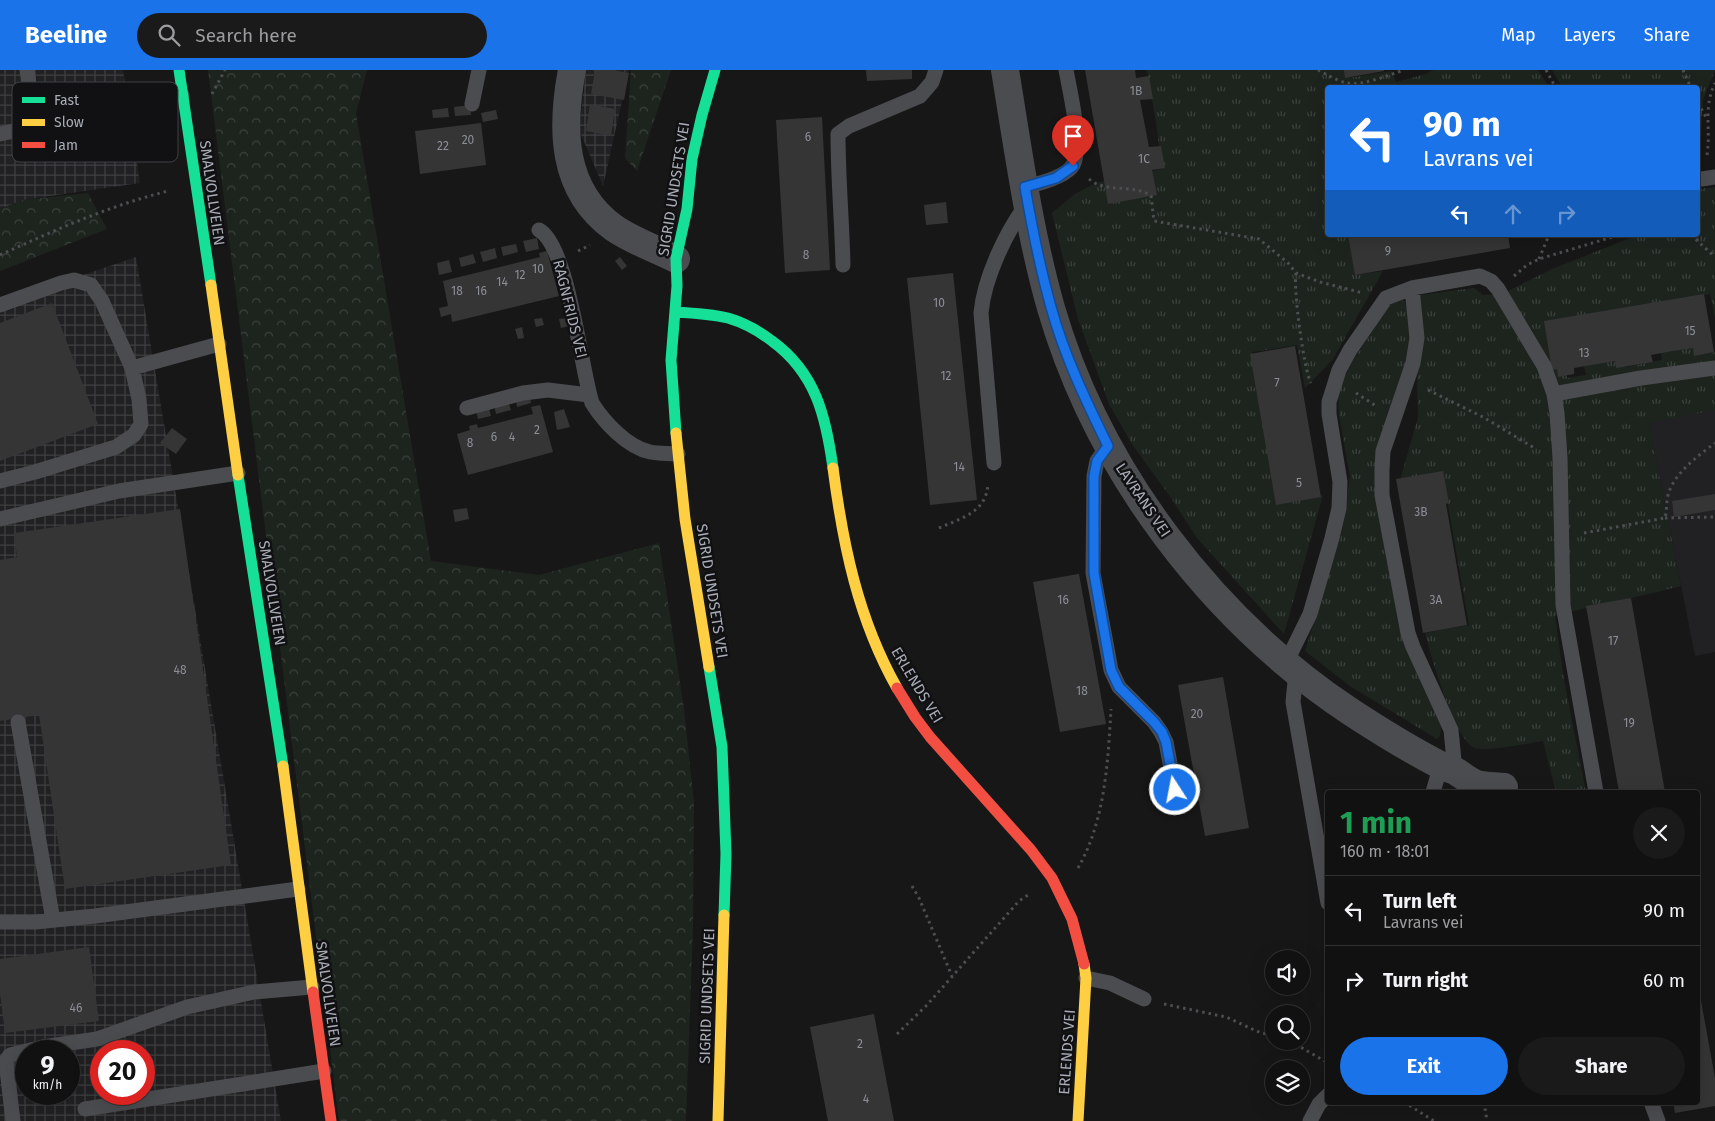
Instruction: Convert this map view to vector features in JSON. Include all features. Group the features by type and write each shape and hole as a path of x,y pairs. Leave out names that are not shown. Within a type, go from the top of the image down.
{"street":[{"name":"SMALVOLLVEIEN","path":"179,70 218,344 285,778 298,889 331,1121"},
{"path":"572,70 565,113 565,133 570,166 579,186 592,208 613,227 676,259"},
{"name":"SIGRID UNDSETS VEI","path":"715,70 692,159 687,209 676,259 677,286 671,360 673,408 685,519 722,747 726,804 726,874 718,1121"},
{"name":"LAVRANS VEI","path":"1005,70 1040,262 1058,331 1086,401 1108,446 1159,526 1204,583 1242,623 1291,667 1334,701 1387,735 1476,784 1505,790"},
{"name":"ERLENDS VEI","path":"675,312 715,315 742,322 763,334 784,350 812,384 823,416 840,520 859,603 885,666 920,724 1034,852 1062,895 1074,927 1084,958 1086,978 1078,1121"}],"lane":[{"path":"472,104 479,70"},
{"path":"844,265 838,178 838,134 849,126 920,96 932,82 936,70"},
{"path":"994,463 981,313 982,302 1002,245 1027,195 1073,166 1078,150 1066,70"},
{"path":"178,96 182,95"},
{"name":"RAGNFRIDS VEI","path":"539,230 548,237 560,263 592,403 612,428 637,447 652,453 678,454"},
{"path":"1325,886 1293,702 1291,667 1310,614 1339,508 1340,482 1329,414 1329,402 1339,370 1350,350 1386,298 1412,288 1480,276 1491,282 1498,290 1544,366 1554,394 1560,458 1563,605 1596,790"},
{"path":"0,305 74,280 91,285 102,301 132,368 139,399 141,424 134,435 116,447 0,481"},
{"path":"1412,288 1417,338 1413,363 1383,451 1382,495 1408,633 1451,730 1448,768 1434,790"},
{"path":"132,368 218,344"},
{"path":"1554,394 1641,378 1715,368"},
{"path":"468,408 523,393 548,390 589,395"},
{"path":"1108,446 1097,461 1094,476 1094,573 1111,670 1119,687 1162,732 1166,742 1178,805"},
{"path":"0,519 119,491 238,473"},
{"path":"18,722 53,920"},
{"path":"0,922 35,922 95,916 298,889"},
{"path":"1086,978 1110,983 1144,999"},
{"path":"13,1121 6,1062 10,1054 97,1039 187,1007 244,994 312,987"},
{"path":"85,1109 324,1071"},
{"path":"1310,1121 1319,1104 1325,1098"},
{"path":"1652,1105 1658,1121"}],"path":[{"path":"1318,70 1346,83 1379,79 1404,70"},
{"path":"1546,70 1554,85"},
{"path":"1683,70 1690,85"},
{"path":"1708,178 1705,170 1708,148 1708,119 1710,94 1715,83"},
{"path":"1700,106 1708,119"},
{"path":"1073,166 1092,182 1112,188 1139,190 1151,196 1154,221 1259,239 1288,263 1296,273 1320,282 1386,298"},
{"path":"0,254 71,223 133,201 174,190"},
{"path":"1539,259 1548,237"},
{"path":"1498,290 1527,265 1539,259 1612,237"},
{"path":"1693,237 1715,257"},
{"path":"1296,273 1294,289 1310,383 1334,383 1349,389 1364,397 1394,419"},
{"path":"1407,380 1483,417 1542,452 1560,458"},
{"path":"1665,518 1668,496 1675,480 1694,460 1715,443"},
{"path":"939,528 960,519 984,502 988,491 989,464 994,463"},
{"path":"1562,537 1665,518 1715,518"},
{"path":"1077,868 1093,837 1104,786 1110,734 1112,691 1115,679"},
{"path":"897,1034 926,1006 1019,902 1053,880"},
{"path":"912,886 919,898 952,976"},
{"path":"1144,999 1226,1017 1265,1034"},
{"path":"1306,1050 1325,1061"},
{"path":"1409,1105 1434,1121"},
{"path":"1484,1105 1487,1121"}],"shaded area":[{"path":"0,70 123,70 125,82 12,82 12,162 137,162 140,183 23,200 0,209"},
{"path":"586,70 629,70 603,186 579,130"},
{"path":"136,257 281,1121 0,1121 0,303"},
{"path":"1715,409 1715,652 1695,656 1649,423"}],"green space":[{"path":"208,70 367,70 356,113 431,561 539,575 659,543 684,709 694,803 693,927 686,1121 339,1121"},
{"path":"631,70 671,70 637,171 625,158"},
{"path":"1147,70 1347,70 1349,78 1391,71 1396,82 1434,70 1538,70 1548,85 1325,85 1325,237 1349,237 1356,275 1383,271 1333,359 1305,388 1297,345 1252,352 1277,503 1323,495 1284,634 1197,538 1132,444 1109,404 1078,319 1052,213 1075,194 1096,183 1162,169"},
{"path":"1552,70 1715,70 1703,100 1700,154 1700,85 1561,85"},
{"path":"1715,187 1715,319 1710,294 1557,321 1567,378 1586,375 1584,366 1624,359 1626,367 1662,360 1661,353 1699,346 1701,354 1715,352 1715,410 1649,423 1681,586 1555,616 1564,680 1586,790 1555,790 1543,741 1489,749 1475,748 1467,742 1459,730 1444,696 1432,659 1425,633 1469,625 1443,476 1399,484 1418,417 1417,378 1421,341 1420,295 1474,288 1483,295 1502,294 1552,269 1633,237 1700,237 1700,189"},
{"path":"88,193 107,229 0,271 0,209 23,200"},
{"path":"1403,298 1410,310 1410,352 1377,498 1441,727 1440,736 1437,739 1350,686 1305,651 1342,532 1350,476 1339,415 1338,390 1349,367 1385,311 1392,303"}],"building":[{"path":"595,70 613,70 629,73 624,100 591,94"},
{"path":"866,70 912,70 912,79 867,81"},
{"path":"1085,70 1135,70 1136,78 1149,76 1153,99 1140,100 1149,147 1161,146 1165,168 1152,170 1157,195 1108,204"},
{"path":"1344,70 1384,70 1384,71 1345,78"},
{"path":"590,104 615,109 611,136 586,131"},
{"path":"470,105 471,115 455,116 454,107"},
{"path":"448,108 449,117 433,118 432,110"},
{"path":"496,110 498,119 483,122 481,113"},
{"path":"822,117 830,270 785,273 776,120"},
{"path":"481,123 486,165 420,174 415,131"},
{"path":"946,202 948,223 926,225 924,205"},
{"path":"1348,237 1508,237 1510,248 1355,275"},
{"path":"537,238 539,249 526,252 523,241"},
{"path":"516,244 518,252 503,256 501,247"},
{"path":"495,248 497,258 483,262 480,252"},
{"path":"547,251 559,296 452,322 451,314 441,317 439,308 448,306 443,281 540,257 539,253"},
{"path":"473,254 476,263 461,267 459,258"},
{"path":"620,257 627,266 622,270 615,261"},
{"path":"449,260 452,272 439,275 437,263"},
{"path":"953,273 977,500 930,505 907,278"},
{"path":"1704,294 1714,352 1694,356 1693,348 1673,351 1651,355 1653,362 1616,368 1615,361 1574,368 1574,374 1558,377 1557,369 1552,370 1544,321"},
{"path":"52,303 98,424 0,461 0,323"},
{"path":"542,318 544,325 536,327 534,319"},
{"path":"567,318 569,326 561,328 559,319"},
{"path":"522,327 524,338 518,339 515,329"},
{"path":"1295,346 1321,497 1276,505 1250,354"},
{"path":"530,397 531,403 517,407 516,400"},
{"path":"508,401 511,410 496,414 494,404"},
{"path":"540,405 553,452 468,475 457,434 470,430 469,426 477,424 478,428 533,414 531,407"},
{"path":"489,408 491,416 478,419 476,411"},
{"path":"564,409 570,427 557,430 554,412"},
{"path":"172,428 187,439 176,454 160,443"},
{"path":"1443,471 1449,503 1446,504 1467,625 1423,633 1396,479"},
{"path":"1715,494 1715,510 1674,517 1672,501"},
{"path":"467,508 469,519 455,522 453,510"},
{"path":"180,509 231,865 65,889 39,715 0,721 0,560 17,557 14,533"},
{"path":"1079,574 1106,724 1060,732 1033,582"},
{"path":"1631,598 1665,790 1619,790 1586,606"},
{"path":"1223,677 1249,828 1205,836 1178,685"},
{"path":"89,947 99,1021 5,1033 0,993 0,959"},
{"path":"1700,995 1715,1078 1715,1106 1675,1113 1674,1105 1700,1105"},
{"path":"874,1014 894,1121 828,1121 810,1027"}],"traffic: fast":[{"path":"179,70 211,285"},
{"path":"676,433 671,360 677,286 676,259 687,209 692,159 715,70"},
{"path":"675,312 709,315 734,320 762,334 787,354 799,367 816,397 827,431 833,468"},
{"path":"238,475 283,766"},
{"path":"709,667 722,747 726,854 724,915"}],"traffic: slow":[{"path":"211,285 238,475"},
{"path":"676,433 685,519 709,667"},
{"path":"833,468 847,553 854,581 872,635 883,662 897,688"},
{"path":"283,766 313,992"},
{"path":"718,1121 724,915"},
{"path":"1078,1121 1086,978 1084,964"}],"traffic: jam":[{"path":"897,688 930,737 1031,850 1052,878 1072,919 1084,964"},
{"path":"313,992 331,1121"}],"route":[{"path":"1073,166 1056,178 1025,187 1040,262 1058,331 1086,401 1108,446 1097,461 1094,476 1094,573 1095,590 1111,670 1119,687 1162,732 1166,742 1175,790"}]}
